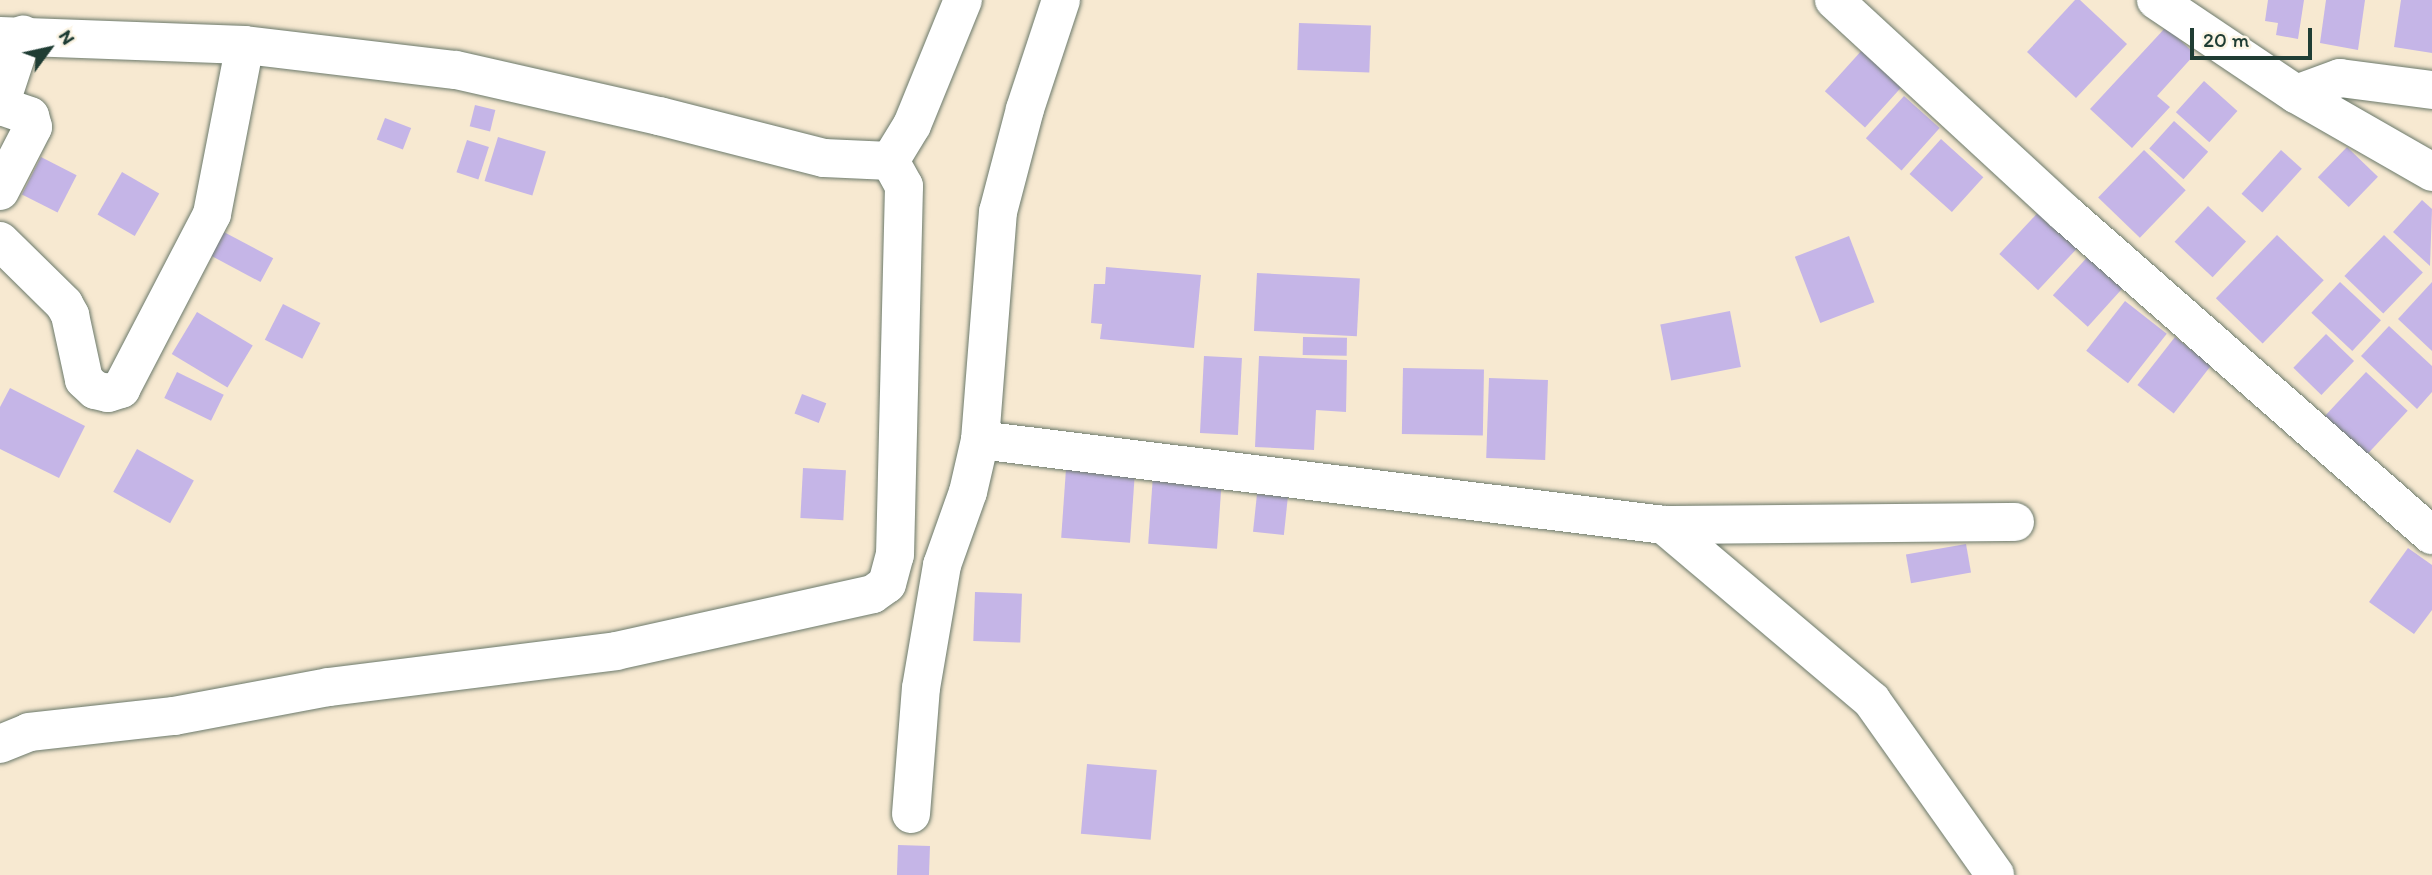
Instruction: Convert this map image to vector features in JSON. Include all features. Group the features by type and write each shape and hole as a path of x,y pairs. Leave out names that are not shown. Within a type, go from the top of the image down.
{"street":[{"path":"890,161 912,125 963,0"},
{"path":"911,814 921,688 942,565 968,492 980,440 998,212 1025,109 1061,0"},
{"path":"1834,0 2065,213 2432,535"},
{"path":"2157,0 2296,94 2432,172"},
{"path":"0,191 33,127 30,116 4,107 1,102 11,35 245,45 456,70 659,116 824,158 890,161"},
{"path":"0,241 64,303 70,315 84,380 95,390 108,393 121,389 212,214 245,45"},
{"path":"2296,94 2340,78 2432,90"},
{"path":"0,744 29,732 174,716 329,687 616,651 873,593 887,584 895,555 904,186 890,161"},
{"path":"980,440 1664,525 2015,522"},
{"path":"1664,525 1872,701 1995,875"}],"building":[{"path":"2075,0 2080,0 2127,44 2076,98 2027,52"},
{"path":"2268,0 2304,0 2298,39 2276,35 2278,23 2265,21"},
{"path":"2326,0 2365,0 2358,50 2320,43"},
{"path":"2401,0 2432,0 2432,53 2394,47"},
{"path":"1299,23 1371,26 1369,72 1297,70"},
{"path":"2166,27 2195,54 2157,96 2170,107 2132,148 2090,109"},
{"path":"1863,49 1903,85 1865,127 1825,91"},
{"path":"2204,81 2237,111 2209,142 2176,112"},
{"path":"1904,96 1940,128 1902,170 1866,138"},
{"path":"475,105 495,110 490,131 470,126"},
{"path":"385,118 411,128 403,150 377,139"},
{"path":"2174,121 2208,152 2183,179 2149,148"},
{"path":"498,137 546,152 532,196 485,181"},
{"path":"1941,139 1983,177 1952,212 1910,174"},
{"path":"467,140 489,147 478,179 456,172"},
{"path":"2347,147 2378,177 2349,207 2318,177"},
{"path":"2144,150 2186,190 2140,238 2098,197"},
{"path":"2281,150 2302,169 2262,213 2242,194"},
{"path":"41,157 77,175 58,213 22,194"},
{"path":"122,172 159,193 135,236 98,214"},
{"path":"2422,200 2432,209 2430,266 2393,232"},
{"path":"2045,205 2084,241 2038,290 1999,254"},
{"path":"2208,206 2246,241 2213,277 2175,242"},
{"path":"222,231 273,258 261,282 209,255"},
{"path":"2277,235 2324,280 2263,343 2216,298"},
{"path":"2384,235 2423,273 2383,314 2344,276"},
{"path":"1849,236 1874,302 1820,323 1795,257"},
{"path":"2091,253 2126,284 2088,327 2053,295"},
{"path":"1106,267 1201,275 1194,348 1100,339 1102,324 1091,323 1094,284 1105,284"},
{"path":"1257,273 1360,278 1357,336 1254,331"},
{"path":"2340,282 2381,320 2352,351 2311,313"},
{"path":"2432,282 2432,351 2398,319"},
{"path":"2125,301 2167,334 2128,383 2086,351"},
{"path":"283,304 320,323 302,359 265,340"},
{"path":"1730,311 1741,367 1671,381 1660,325"},
{"path":"197,312 253,345 227,387 172,354"},
{"path":"2389,326 2432,366 2432,392 2417,409 2361,356"},
{"path":"2326,334 2354,361 2321,395 2293,368"},
{"path":"1303,337 1347,338 1347,356 1303,355"},
{"path":"2175,337 2211,365 2174,413 2137,385"},
{"path":"1204,356 1242,358 1238,435 1200,433"},
{"path":"1259,356 1347,360 1346,412 1316,410 1314,450 1255,447"},
{"path":"1403,368 1484,369 1483,435 1402,434"},
{"path":"177,372 224,395 211,421 164,398"},
{"path":"2366,372 2408,411 2365,456 2324,417"},
{"path":"1489,378 1548,380 1545,460 1486,458"},
{"path":"10,388 85,426 59,478 0,449 0,407"},
{"path":"802,394 826,403 819,423 794,414"},
{"path":"137,449 194,481 170,523 113,492"},
{"path":"803,468 846,470 843,520 800,518"},
{"path":"1066,469 1135,474 1130,543 1061,538"},
{"path":"1153,475 1222,480 1217,549 1148,544"},
{"path":"1257,494 1288,497 1284,535 1253,532"},
{"path":"1966,544 1971,573 1911,583 1906,555"},
{"path":"2408,548 2432,565 2432,610 2414,634 2369,602"},
{"path":"975,592 1022,594 1020,643 973,641"},
{"path":"1087,764 1157,770 1151,840 1081,834"},
{"path":"898,845 930,846 929,875 897,875"}]}
